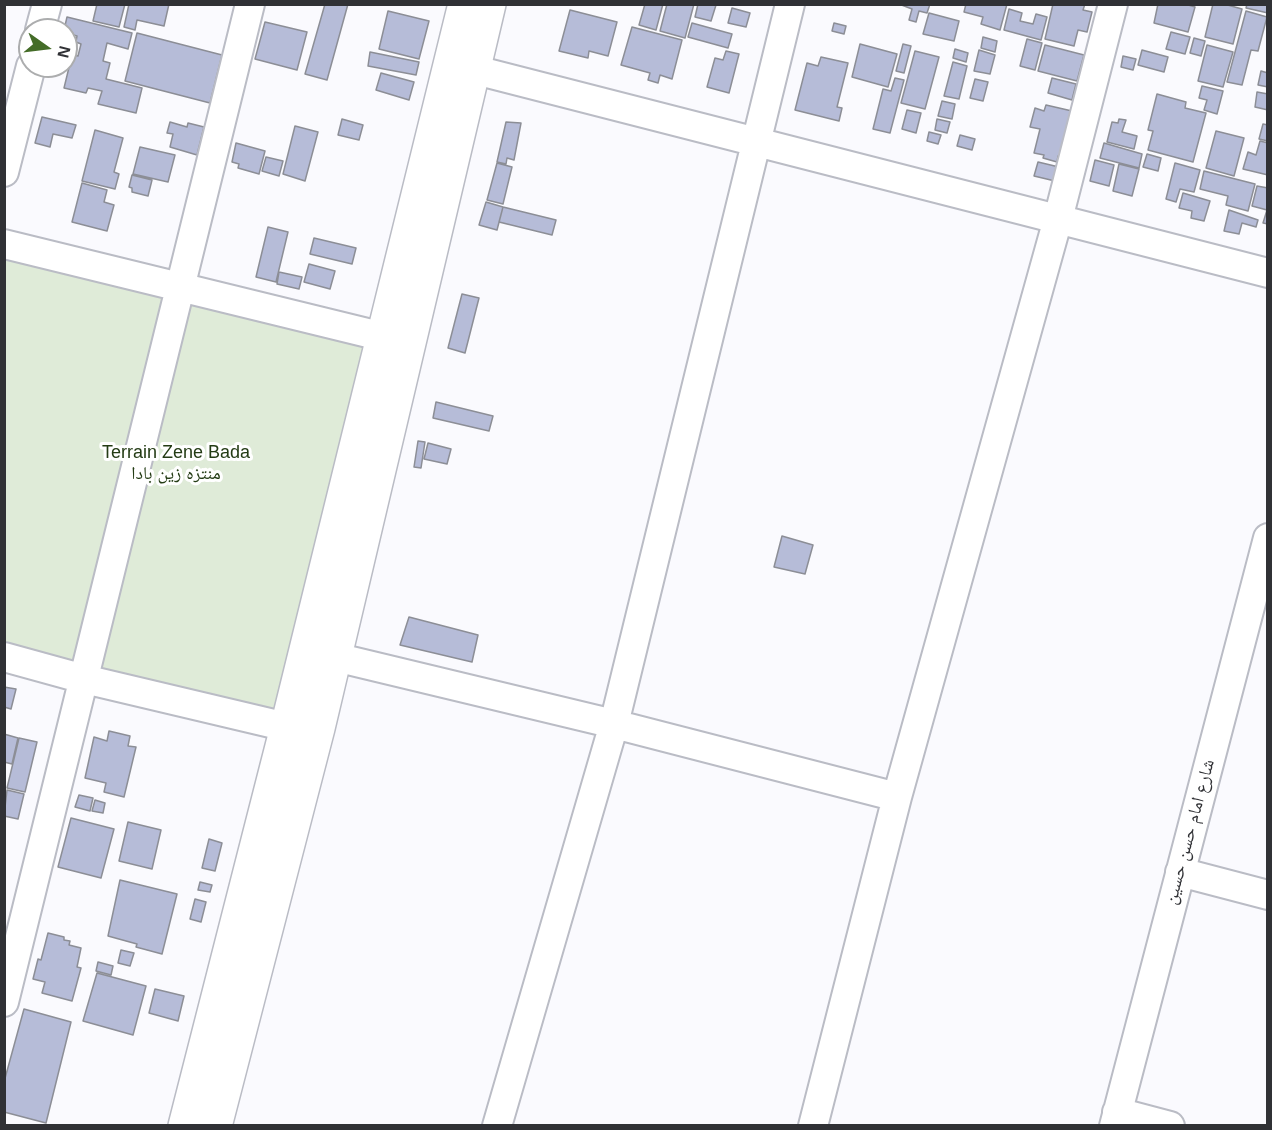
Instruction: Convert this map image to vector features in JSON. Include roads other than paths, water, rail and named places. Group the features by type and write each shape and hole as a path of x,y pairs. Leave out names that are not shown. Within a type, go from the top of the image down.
{"street":[{"path":"4,1002 250,4"},
{"path":"215,1125 334,657 461,67 465,4"},
{"path":"185,1125 384,337 461,67 489,4"},
{"path":"497,1125 614,724 790,4"},
{"path":"813,1125 897,797 1058,219 1113,4"},
{"path":"461,67 1268,273"},
{"path":"4,172 28,78"},
{"path":"4,244 384,337"},
{"name":"شارع امام حسن حسين","path":"1116,1119 1268,538"},
{"path":"4,657 84,679 287,727"},
{"path":"334,657 614,724 897,797"},
{"path":"1180,872 1268,894"},
{"path":"1116,1119 1170,1125"}],"park label":[{"name":"Terrain Zene Bada منتزه زين بادا","path":"176,463"}]}
